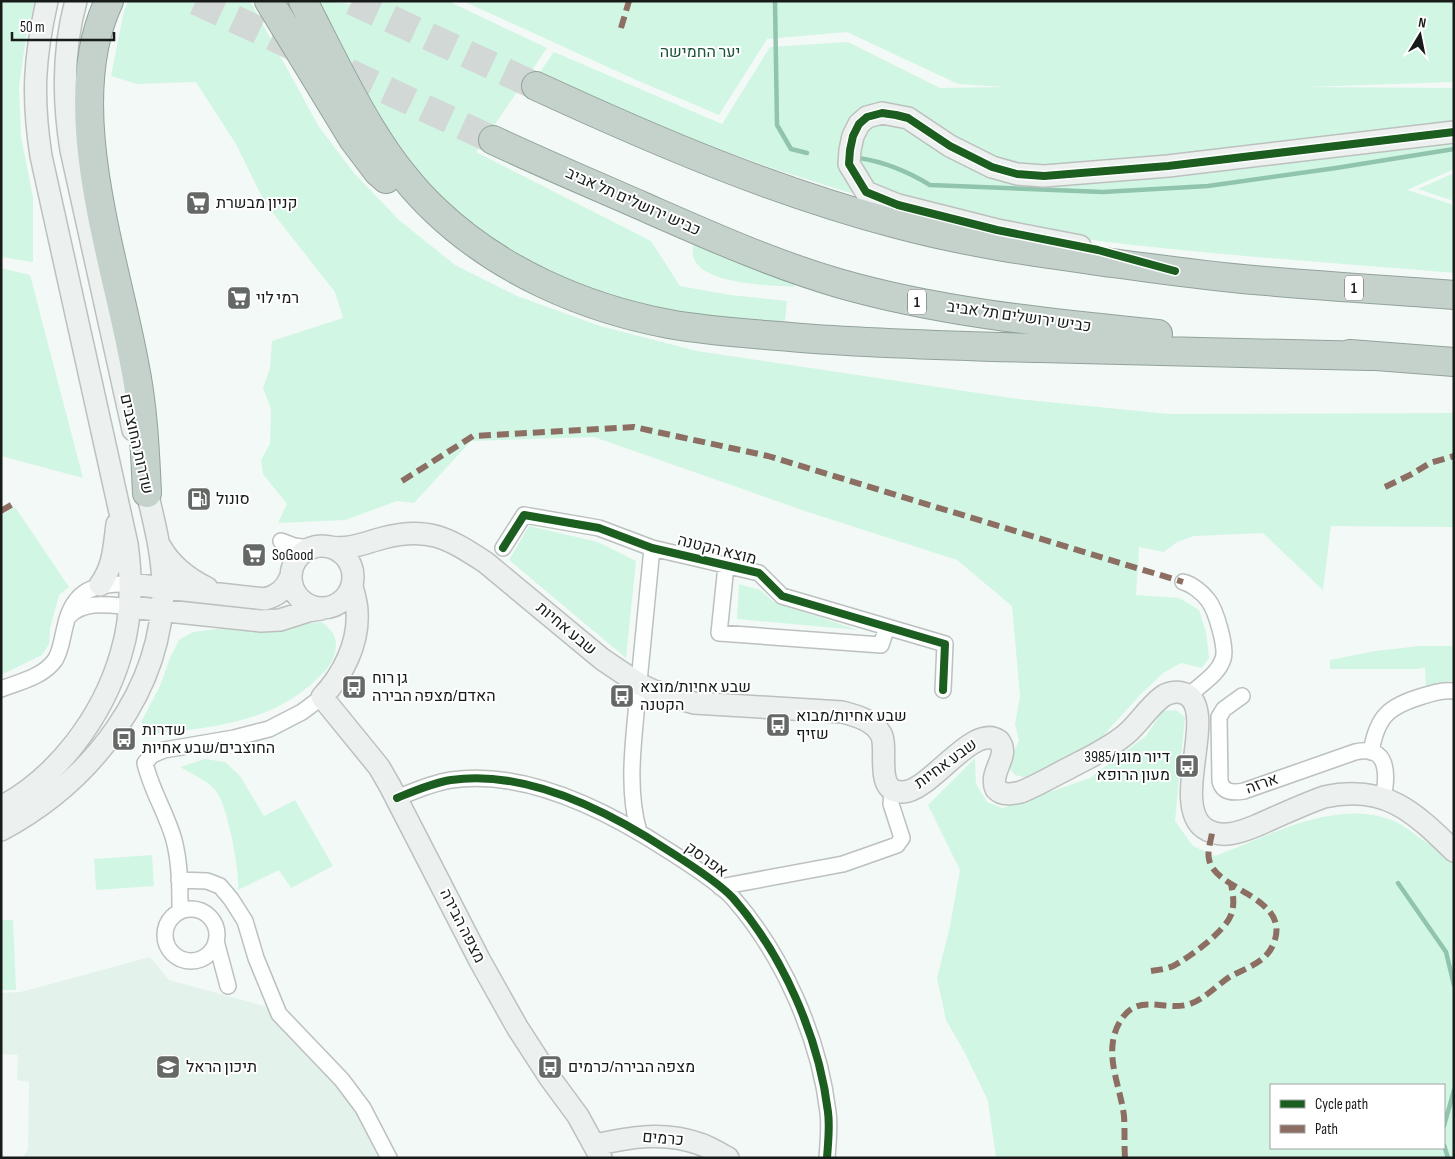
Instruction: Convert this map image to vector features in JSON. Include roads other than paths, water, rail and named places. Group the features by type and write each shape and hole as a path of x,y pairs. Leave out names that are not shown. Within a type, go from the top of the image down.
{"highway":[{"path":"109,1 91,61 88,95 90,128 99,196 135,363 142,415 147,493"},
{"path":"269,1 353,139 378,172 420,212 466,245 510,268 581,300 624,314 668,324 714,331 921,345 1369,356"},
{"path":"303,1 360,110 382,147 407,181 436,212 468,239 530,277"},
{"name":"1","path":"536,86 706,160 799,195 848,210 954,237 1013,249 1175,271 1254,280 1454,295"},
{"name":"כביש ירושלים תל אביב","path":"493,140 734,247 805,273 874,292 944,307 1014,318 1369,356 1454,362"}],"main road":[{"name":"שדרות החוצבים","path":"1,807 32,788 51,772 71,749 84,730 109,686 121,655 130,607 128,544 41,156 36,121 35,74 47,1"},
{"name":"שדרות החוצבים","path":"1,830 45,804 65,786 94,756 130,709 152,653 158,627 163,586 158,543 93,253 66,118 65,55 68,32 76,1"},
{"path":"1175,271 1098,250 996,230 898,206 866,192 849,164 853,136 859,124 867,117 882,113 896,115 908,118 950,146 992,166 1017,174 1044,176 1168,166 1454,132"},
{"path":"100,585 111,565 119,502"},
{"name":"שבע אחיות","path":"320,548 354,547 416,532 444,538 485,562 602,658 639,684 654,691 694,703 842,712 861,717 872,724 881,734 884,742 884,773 886,783 892,789 902,792 922,783 976,741 992,737 1000,741 1003,749 993,780 996,789 1003,794 1021,792 1112,745 1131,731 1163,696 1176,692 1189,696"},
{"name":"שבע אחיות","path":"353,583 357,570 370,552 394,536"},
{"path":"158,543 169,560 180,572 194,582 220,595"},
{"path":"130,584 163,586 256,600 271,598 282,591 300,555 320,548 345,556 353,571 358,614 357,623 352,645 340,675 322,697"},
{"path":"291,572 294,593 299,600 312,608 337,608 346,614 351,622 352,645"},
{"path":"130,607 201,615 280,620 340,603 348,595 353,583"},
{"path":"152,653 175,627 191,617 201,615"},
{"path":"1189,696 1195,706 1197,718 1192,806 1196,820 1206,830 1220,834 1238,833 1310,802 1339,794 1366,794 1383,798 1400,806 1420,819 1454,850"},
{"name":"מצפה הבירה","path":"322,697 379,767 397,798 480,961 517,1027 550,1078 578,1116 598,1151"},
{"name":"כרמים","path":"598,1151 641,1136 667,1136 700,1144 728,1158"}],"street":[{"name":"מוצא הקטנה","path":"503,548 524,515 600,528 652,548 759,573 782,596 945,644 943,690"},
{"path":"639,832 634,815 632,794 633,752 652,548"},
{"path":"726,566 719,633 881,645 887,627"},
{"path":"1183,582 1187,582 1208,600 1212,607 1225,653 1223,661 1217,670 1189,696"},
{"path":"1,689 34,677 51,664 59,650 71,608 81,595 100,585 130,584"},
{"path":"67,618 73,611 83,606 130,607"},
{"path":"1383,798 1386,786 1386,769 1380,758 1372,752 1376,731 1381,720 1388,712 1405,702 1443,690 1453,691"},
{"name":"ארזה","path":"1242,696 1224,709 1218,720 1220,781 1223,788 1228,791 1244,791 1355,752 1372,752"},
{"path":"180,911 178,862 174,840 148,776 145,763 152,755 164,750 234,738 269,729 302,712 322,697"},
{"name":"אפרסק","path":"397,798 451,780 518,782 550,791 597,808 639,832 694,867 731,896 753,923 793,991 809,1034 828,1113 827,1158"},
{"path":"720,887 843,864 897,845 902,838 891,804 892,789"},
{"path":"179,880 207,881 220,886 231,899 246,921 256,958 279,1014 342,1080 363,1108 389,1158"},
{"path":"198,910 209,916 214,923 217,932 216,941 208,954 200,959 191,961 182,959 174,955 168,948 165,940 167,923 173,915 180,911 198,910"},
{"path":"216,941 228,986"}],"waterway":[{"path":"775,1 777,125 791,149 807,153"},
{"path":"859,158 896,168 930,185 1103,192 1208,186 1454,149"},
{"path":"1398,883 1446,952 1454,985"},
{"path":"1445,1122 1454,1090"},
{"path":"1445,1148 1448,1158"}],"tunnel":[{"path":"196,1 493,140"},
{"path":"352,1 536,86"}],"place":[{"name":"קניון מבשרת","path":"198,203"},
{"name":"רמי לוי","path":"239,298"},
{"name":"סונול","path":"199,499"},
{"name":"SoGood","path":"254,555"},
{"name":"גן רוח האדם/מצפה הבירה","path":"354,687"},
{"name":"שבע אחיות/מוצא הקטנה","path":"622,696"},
{"name":"שבע אחיות/מבוא שזיף","path":"778,725"},
{"name":"שדרות החוצבים/שבע אחיות","path":"124,739"},
{"name":"3985/דיור מוגן מעון הרופא","path":"1187,766"},
{"name":"תיכון הראל","path":"168,1067"},
{"name":"מצפה הבירה/כרמים","path":"550,1067"}],"park label":[{"name":"יער החמישה","path":"700,52"}]}
